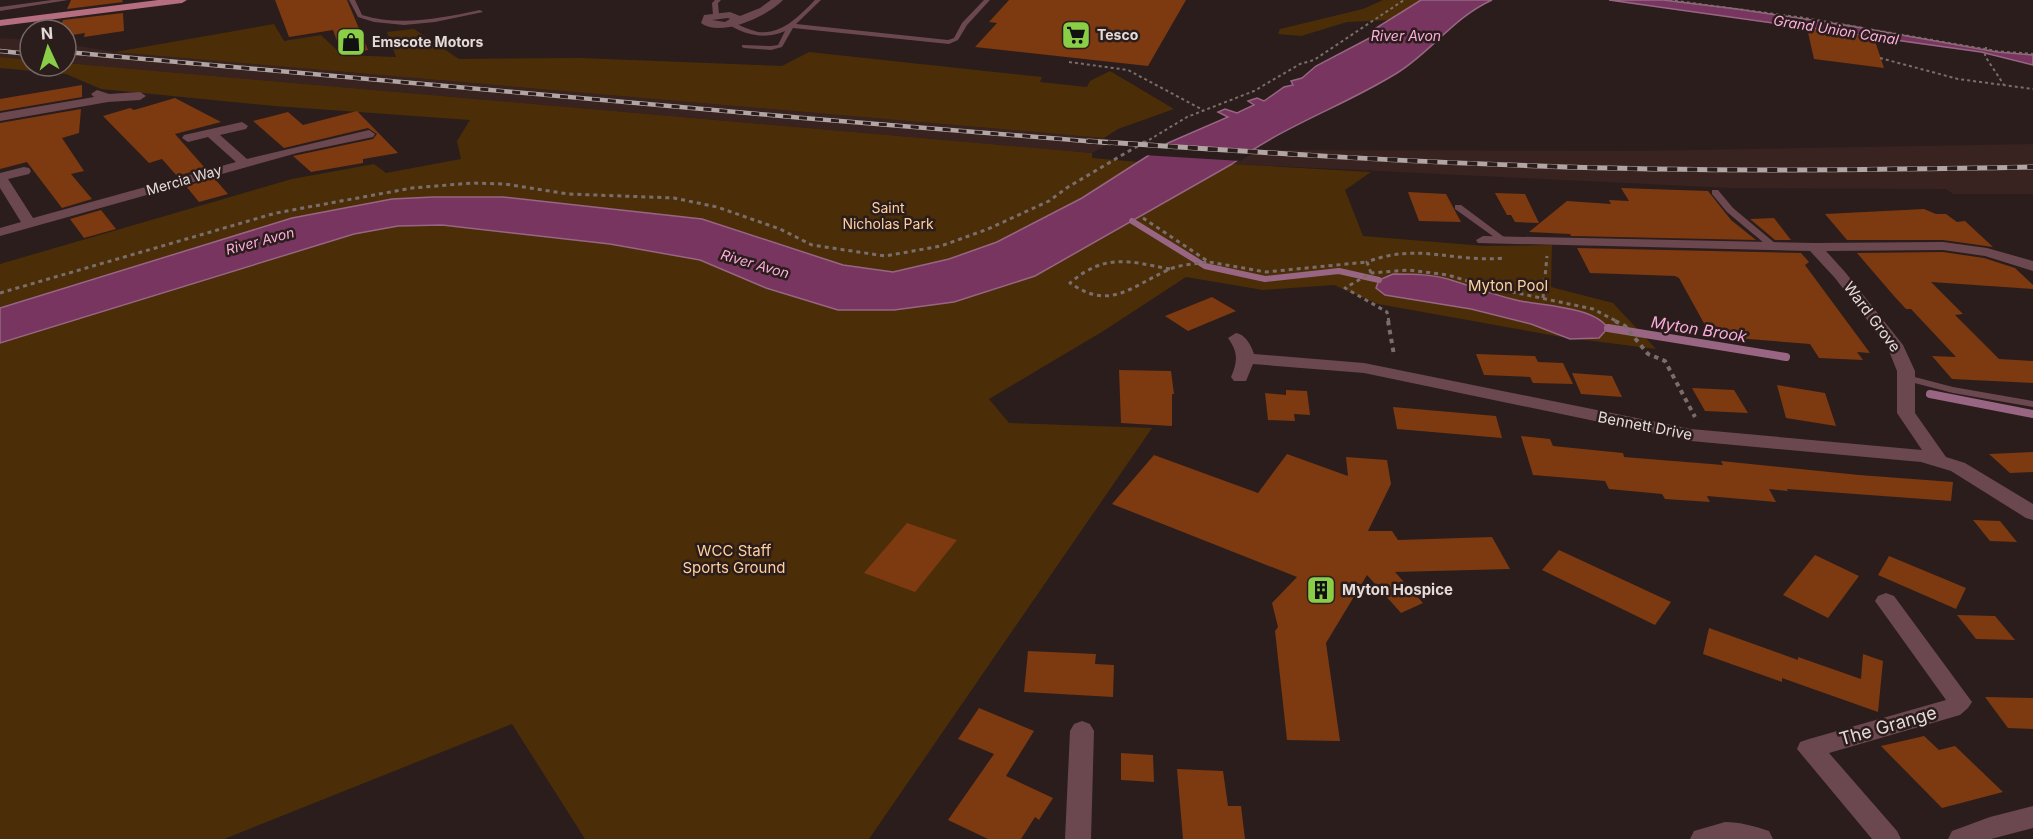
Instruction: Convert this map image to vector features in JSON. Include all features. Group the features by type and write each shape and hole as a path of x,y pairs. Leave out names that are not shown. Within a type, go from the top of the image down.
{"main road":[{"path":"0,23 182,0"}],"street":[{"path":"716,15 733,20 764,10 773,2"},
{"path":"96,93 108,98"},
{"path":"0,117 108,98 140,96"},
{"path":"188,138 242,126"},
{"path":"211,133 244,164"},
{"name":"Mercia Way","path":"0,232 324,142 369,134"},
{"path":"24,171 0,177 29,224"},
{"path":"1650,226 1660,242"},
{"path":"1483,240 1814,247 1943,246 1986,252 2033,266"},
{"name":"Ward Grove","path":"1814,247 1840,275 1895,345 1902,357 1907,378 1906,413 1938,459"},
{"path":"1236,338 1245,348 1247,358 1240,377"},
{"name":"Bennett Drive","path":"1247,358 1332,364 1396,374 1649,428 1707,438 1883,450 1938,459 1971,474 2033,513"},
{"name":"The Grange","path":"1886,601 1960,702 1952,708 1809,749 1831,771 1888,839"},
{"path":"1078,839 1082,731"},
{"path":"1961,839 1989,828 2033,817"},
{"path":"1703,839 1718,833 1746,834 1760,839"}],"lane":[{"path":"0,9 64,0"},
{"path":"352,0 360,16 371,21 396,23 435,21 480,12"},
{"path":"716,15 715,3 718,0"},
{"path":"744,46 765,48 780,46 792,27 818,0"},
{"path":"733,20 749,32 761,33 792,27 949,42 961,34 964,24 987,0"},
{"path":"1715,192 1730,210 1773,246"},
{"path":"1458,207 1504,240"},
{"path":"1907,378 1953,390 2033,404"}],"path":[{"path":"0,293 276,213 412,188 472,183 505,184 568,194 674,198 717,207 780,229 812,245 885,256 941,246 988,229 1049,201 1068,187 1203,110 1254,91 1300,64 1314,60 1404,0"},
{"path":"1669,0 1816,19 1996,51 2033,54"},
{"path":"1986,46 1985,56 2004,85"},
{"path":"1880,58 1959,79 2033,89"},
{"path":"1069,62 1128,70 1203,110"},
{"path":"1143,218 1209,262"},
{"path":"1543,298 1547,249"},
{"path":"1170,269 1102,260 1084,269 1070,283 1082,294 1112,298 1170,269 1209,262 1266,272 1367,262 1383,254 1410,251 1483,260 1512,257"},
{"path":"1367,262 1371,273"},
{"path":"1396,374 1387,312 1345,288 1371,273 1409,270 1448,275 1484,286 1593,309 1625,326 1648,354 1665,361 1707,438"}],"shaded area":[{"path":"0,38 18,39 18,59 0,57"},
{"path":"78,46 115,52 1104,138 1112,142 1092,153 78,64"},
{"path":"2033,144 2033,194 1953,194 1946,189 1729,188 1232,164 1251,150 1641,151"}],"green space":[{"path":"1383,0 1421,0 1390,20 1347,22 1301,36 1278,34 1280,29 1363,9"},
{"path":"274,24 284,41 321,35 342,55 396,57 387,32 414,29 459,59 581,58 782,66 809,52 1042,77 1040,82 1087,87 1090,81 1110,71 1174,109 1118,129 1104,138 115,52"},
{"name":"Saint Nicholas Park","path":"0,57 18,59 18,70 0,68"},
{"name":"Saint Nicholas Park","path":"78,64 1092,153 1092,158 1139,162 1081,198 997,242 949,259 893,272 843,265 702,219 503,197 0,309 0,264 292,179 374,164 386,173 461,159 457,141 470,120 275,106 101,89 75,78 78,78"},
{"path":"1232,164 1371,172 1345,190 1363,236 1484,246 1552,245 1551,287 1613,303 1656,349 1562,337 1378,304 1334,285 1263,290 1186,277 1105,330 989,399 1009,423 1152,428 869,839 585,839 512,724 224,839 0,839 0,343 354,234 398,226 442,225 610,244 700,260 766,288 1035,276"}],"water":[{"name":"River Avon","path":"1421,0 1492,0 1478,7 1454,25 1409,65 1377,85 1272,138 1232,164 1035,276 954,302 894,310 838,310 766,288 700,260 610,244 442,225 398,226 354,234 0,343 0,308 292,218 392,199 503,197 702,219 843,265 893,272 949,259 997,242 1082,198 1168,143 1228,117 1218,112 1225,109 1237,113 1254,105 1248,101 1257,98 1264,101 1284,87 1293,85 1291,81 1302,78 1316,66 1381,32 1376,28"},
{"name":"Grand Union Canal","path":"1609,0 1663,0 1851,26 1997,52 2033,55 2033,65 1981,52"},
{"path":"1393,274 1439,277 1516,300 1579,311 1591,315 1608,328 1599,338 1570,339 1531,324 1471,309 1385,295 1376,288 1379,280"}],"pier":[{"path":"1160,145 1255,151 1241,161 1143,155"}],"building":[{"path":"71,0 122,0 123,2 67,9"},
{"path":"275,0 347,0 368,50 342,55 333,30 289,37"},
{"name":"Tesco","path":"1009,0 1186,0 1148,66 975,47 997,23 989,22"},
{"path":"123,13 124,31 84,37 85,33 78,34 78,18"},
{"path":"1807,28 1874,38 1884,68 1814,59"},
{"path":"82,85 82,97 0,111 0,99"},
{"path":"175,98 221,122 175,134 205,168 177,176 162,159 149,163 103,116"},
{"path":"81,109 79,133 62,138 84,171 71,174 92,199 62,208 27,162 0,169 0,123"},
{"path":"357,111 398,153 363,159 363,163 311,172 293,156 373,139 377,134 368,128 284,148 253,121 288,112 303,125"},
{"path":"214,178 228,194 199,202 186,186"},
{"path":"1621,188 1708,191 1731,220 1756,240 1571,236 1570,234 1529,232 1567,201 1611,204 1609,200 1629,201"},
{"path":"1408,192 1446,194 1461,222 1419,221"},
{"path":"1495,193 1525,194 1539,223 1515,222 1511,215 1507,215"},
{"path":"1924,209 1936,214 1946,214 1957,222 1965,221 1993,247 1943,240 1847,240 1825,214"},
{"path":"101,210 116,229 84,238 70,219"},
{"path":"1774,218 1791,240 1775,240 1750,219"},
{"path":"1577,248 1801,253 1809,262 1805,265 1870,353 1857,352 1863,360 1819,358 1810,344 1711,336 1679,278 1590,273"},
{"path":"1943,252 1984,258 2015,268 2033,285 2033,289 1931,282 1963,314 1955,315 1999,359 2033,361 2033,383 1952,379 1932,356 1956,357 1911,309 1906,309 1857,253"},
{"path":"1212,297 1236,311 1188,331 1165,316"},
{"path":"1476,354 1535,356 1538,362 1563,363 1573,384 1533,383 1530,377 1484,375"},
{"path":"1119,370 1171,371 1174,394 1172,394 1172,426 1121,423"},
{"path":"1572,373 1612,376 1622,397 1581,394"},
{"path":"1777,385 1825,393 1836,426 1786,418"},
{"path":"1692,388 1734,390 1748,413 1705,411"},
{"path":"1286,390 1307,391 1310,415 1294,414 1295,421 1268,420 1265,393 1286,395"},
{"path":"1393,407 1496,416 1502,438 1397,429"},
{"path":"1521,436 1550,439 1553,446 1623,453 1624,457 1723,465 1721,461 1953,482 1951,501 1787,489 1788,491 1769,489 1776,502 1707,496 1710,502 1665,499 1662,494 1609,489 1605,481 1533,475"},
{"path":"2033,452 2033,472 2010,473 1989,454"},
{"name":"Myton Hospice","path":"1287,454 1348,476 1346,457 1387,460 1391,484 1368,531 1392,531 1398,540 1492,537 1510,569 1395,572 1423,603 1401,613 1367,575 1326,643 1340,741 1287,740 1275,631 1278,627 1272,603 1297,577 1112,504 1154,455 1258,493"},
{"path":"1973,520 2000,521 2017,542 1990,541"},
{"path":"907,523 957,540 915,592 864,573"},
{"path":"1559,550 1671,602 1655,625 1542,570"},
{"path":"1815,555 1859,576 1828,618 1783,595"},
{"path":"1889,556 1966,588 1956,609 1878,575"},
{"path":"1957,615 1995,616 2015,640 1976,639"},
{"path":"1709,628 1798,660 1798,657 1861,679 1863,654 1883,661 1878,712 1782,678 1782,682 1703,654"},
{"path":"1028,651 1096,654 1095,664 1114,665 1113,697 1024,692"},
{"path":"1985,697 2033,698 2033,729 2008,728"},
{"path":"979,708 1034,731 1006,776 1053,798 1039,820 1035,817 1021,839 988,839 948,820 994,754 958,739"},
{"path":"1924,736 1939,750 1955,746 2003,792 1942,808 1881,746"},
{"path":"1121,753 1153,755 1154,782 1121,780"},
{"path":"1177,769 1223,771 1228,806 1241,806 1245,839 1183,839"}],"waterway":[{"name":"Myton Brook","path":"1132,221 1205,266 1265,279 1339,271 1379,280"},
{"name":"Myton Brook","path":"1608,328 1786,357"},
{"name":"Myton Brook","path":"1930,394 2033,414"}],"railway":[{"path":"0,51 18,53"},
{"path":"78,53 1110,143"},
{"path":"1088,141 1369,159 1601,168 1786,170 2033,167"}],"place":[{"name":"Tesco","path":"1076,35"},
{"name":"Emscote Motors","path":"351,42"},
{"name":"Myton Hospice","path":"1321,590"}],"park label":[{"name":"Myton Pool","path":"1508,286"},
{"name":"WCC Staff Sports Ground","path":"734,560"}]}
